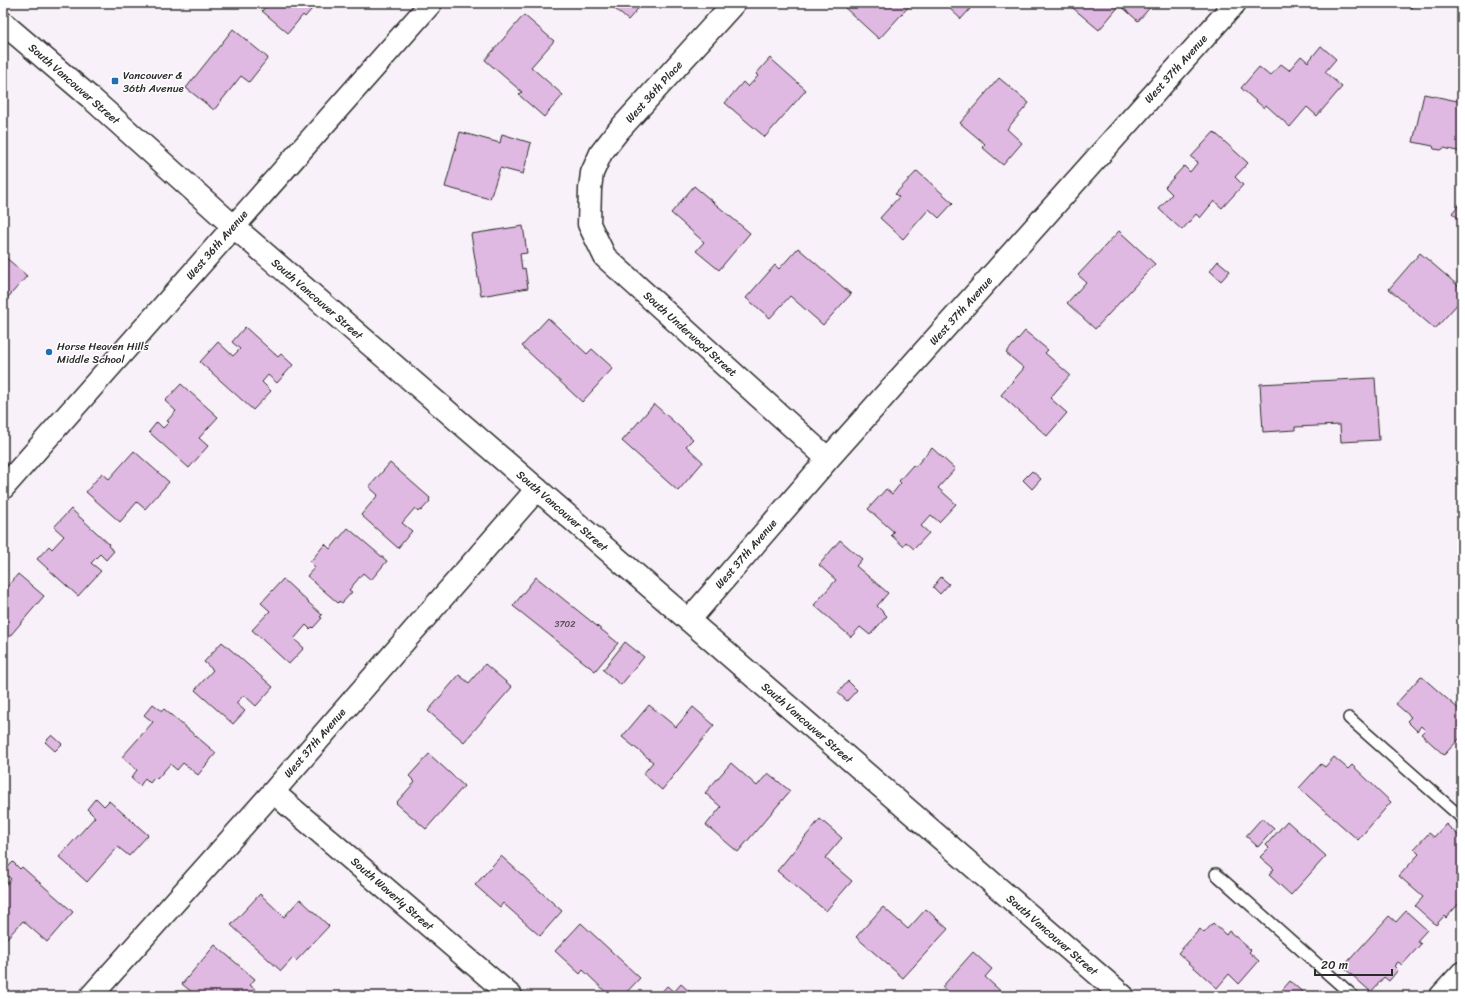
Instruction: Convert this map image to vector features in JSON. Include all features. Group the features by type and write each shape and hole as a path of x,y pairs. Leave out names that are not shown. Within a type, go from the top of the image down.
{"street":[{"name":"West 36th Avenue","path":"3,488 431,3"},
{"name":"West 36th Place","path":"590,189 592,173 601,153 619,130 734,3"},
{"name":"West 37th Avenue","path":"688,620 828,459 1235,3"},
{"name":"South Vancouver Street","path":"3,23 91,98 233,226 1123,996"},
{"name":"South Underwood Street","path":"590,189 589,224 605,257 828,459"},
{"name":"West 37th Avenue","path":"91,996 273,792 537,489"},
{"name":"South Waverly Street","path":"273,792 511,996"},
{"path":"1441,996 1462,973"}],"lane":[{"path":"1349,718 1462,818"},
{"path":"1216,874 1353,996"}],"building":[{"path":"269,3 317,3 305,17 303,15 288,33 262,11"},
{"path":"608,3 643,3 628,20"},
{"path":"848,3 912,3 879,39 844,7"},
{"path":"955,3 964,3 970,9 961,19 950,9"},
{"path":"1067,3 1154,3 1138,21 1120,5 1099,30"},
{"path":"1407,3 1417,3 1412,8"},
{"path":"524,15 554,41 531,67 563,95 544,117 519,95 522,92 485,60"},
{"path":"233,29 268,58 249,82 241,76 214,110 186,88"},
{"path":"1321,46 1336,59 1325,72 1342,87 1317,116 1307,107 1290,127 1266,105 1264,108 1241,88 1259,67 1270,76 1281,64 1289,70 1301,56 1308,62"},
{"path":"770,58 806,90 765,137 725,103 743,82 748,87 758,76 756,74"},
{"path":"999,78 1029,103 1007,129 1022,143 1003,165 982,147 985,144 960,123"},
{"path":"1424,94 1462,102 1461,152 1444,148 1441,150 1434,149 1433,146 1413,142"},
{"path":"460,132 500,143 502,134 531,143 523,174 500,168 490,199 445,187"},
{"path":"1214,132 1248,163 1235,177 1243,185 1222,208 1214,201 1200,218 1196,214 1182,230 1159,209 1172,194 1165,187 1184,166 1190,172 1198,162 1191,157"},
{"path":"917,171 953,203 939,218 929,209 903,239 880,218 899,197 895,194"},
{"path":"694,186 750,233 719,270 696,251 704,242 671,213"},
{"path":"1462,201 1462,221 1452,213"},
{"path":"523,226 527,253 520,254 522,269 525,268 528,288 481,296 471,234"},
{"path":"1119,231 1155,264 1095,329 1067,303 1086,282 1078,275"},
{"path":"798,248 851,294 823,325 790,296 770,318 746,298 775,265 779,269"},
{"path":"1420,253 1462,289 1462,299 1435,329 1389,289"},
{"path":"3,255 27,276 3,303"},
{"path":"1218,261 1230,271 1221,281 1210,271"},
{"path":"548,318 587,354 592,349 613,368 582,402 522,346"},
{"path":"245,327 278,357 281,354 293,365 277,383 268,375 262,382 271,391 253,410 200,362 218,342 233,356 240,349 232,342"},
{"path":"1025,331 1048,350 1045,353 1070,375 1050,398 1067,413 1047,436 1001,395 1024,368 1006,353"},
{"path":"1375,378 1379,440 1341,442 1340,425 1295,427 1295,430 1263,432 1260,384"},
{"path":"181,384 218,417 199,438 208,446 189,468 149,432 157,422 163,428 169,422 167,421 176,411 165,401"},
{"path":"654,404 693,439 686,446 703,462 678,491 622,441"},
{"path":"932,448 955,469 938,488 956,504 939,522 931,515 921,526 929,533 914,549 906,542 903,546 891,535 894,532 868,509 886,489 892,494 901,483 899,481 913,465 915,467"},
{"path":"134,451 169,482 145,509 137,502 120,522 86,492 102,473 109,479"},
{"path":"390,463 430,498 430,501 421,511 420,510 418,512 415,508 402,523 412,531 398,548 361,515 378,495 369,487"},
{"path":"1032,471 1041,479 1032,489 1023,480"},
{"path":"71,509 109,544 108,546 114,551 106,560 100,554 91,563 101,571 78,596 37,559 49,546 52,549 64,536 54,527"},
{"path":"348,528 387,561 371,580 363,573 349,590 352,592 342,603 339,601 338,603 307,576 315,567 310,562 325,544 330,549"},
{"path":"840,540 862,559 856,566 888,593 877,606 887,616 870,635 860,627 851,637 814,605 836,580 819,565"},
{"path":"18,574 44,596 3,644 3,592"},
{"path":"536,577 618,643 595,671 513,606"},
{"path":"941,577 949,584 940,594 933,587"},
{"path":"283,579 322,615 320,617 322,618 313,628 312,627 310,629 306,625 294,639 304,648 289,664 252,630 270,611 261,603"},
{"path":"222,642 273,687 256,706 244,695 236,703 245,711 233,724 195,690 213,670 204,662"},
{"path":"625,642 644,657 621,685 603,670"},
{"path":"485,664 512,687 464,742 428,711 459,675 469,683"},
{"path":"1421,676 1462,712 1462,736 1444,755 1421,734 1425,730 1421,726 1417,731 1407,721 1411,717 1396,704"},
{"path":"848,681 857,690 847,701 838,693"},
{"path":"153,704 162,711 164,709 216,753 198,775 183,763 177,770 170,764 157,779 155,777 150,783 145,778 140,786 131,778 137,770 122,757 153,722 144,715"},
{"path":"649,705 676,727 693,707 714,725 662,790 643,774 653,762 622,737"},
{"path":"52,735 62,744 55,751 45,742"},
{"path":"429,754 464,786 426,829 396,803 415,782 409,776"},
{"path":"1334,757 1348,769 1352,765 1391,802 1358,840 1299,788 1321,764 1325,767"},
{"path":"731,763 757,786 768,773 790,791 738,852 706,825 721,807 705,793"},
{"path":"96,798 104,806 109,801 148,835 129,856 118,847 87,882 59,857 95,817 87,809"},
{"path":"1262,818 1274,829 1258,847 1246,836"},
{"path":"820,819 842,838 825,858 852,881 826,911 777,871"},
{"path":"1287,821 1326,856 1291,895 1269,875 1274,869 1260,857 1269,848 1266,845"},
{"path":"1446,824 1462,839 1462,882 1458,887 1462,890 1462,900 1446,918 1444,916 1436,925 1415,906 1423,897 1399,876 1419,854 1414,849 1429,833 1434,837"},
{"path":"501,856 562,911 540,936 503,903 500,907 475,885"},
{"path":"13,862 20,869 22,867 73,912 47,942 23,921 6,939 3,936 3,888 11,879 3,872"},
{"path":"260,894 284,917 300,899 329,926 296,961 293,958 281,971 231,925"},
{"path":"883,907 908,929 926,909 948,929 903,978 856,937"},
{"path":"1406,911 1427,930 1417,941 1421,944 1402,965 1398,962 1394,966 1398,970 1389,981 1384,977 1371,992 1343,967 1389,916 1396,922"},
{"path":"581,923 640,978 623,996 610,996 583,970 580,974 555,951"},
{"path":"1213,923 1226,935 1229,931 1251,950 1249,952 1259,961 1239,984 1229,974 1217,988 1178,953 1200,929 1204,933"},
{"path":"215,945 255,979 250,985 257,991 253,996 190,996 193,993 182,984"},
{"path":"973,952 992,969 985,977 1006,996 947,996 949,993 942,987"},
{"path":"1290,981 1307,996 1277,996"},
{"path":"681,984 691,993 688,996 658,996 667,986 674,992"},
{"path":"408,989 417,996 402,996"}],"place":[{"name":"Vancouver & 36th Avenue","path":"115,81"},
{"name":"Horse Heaven Hills Middle School","path":"49,352"}]}
